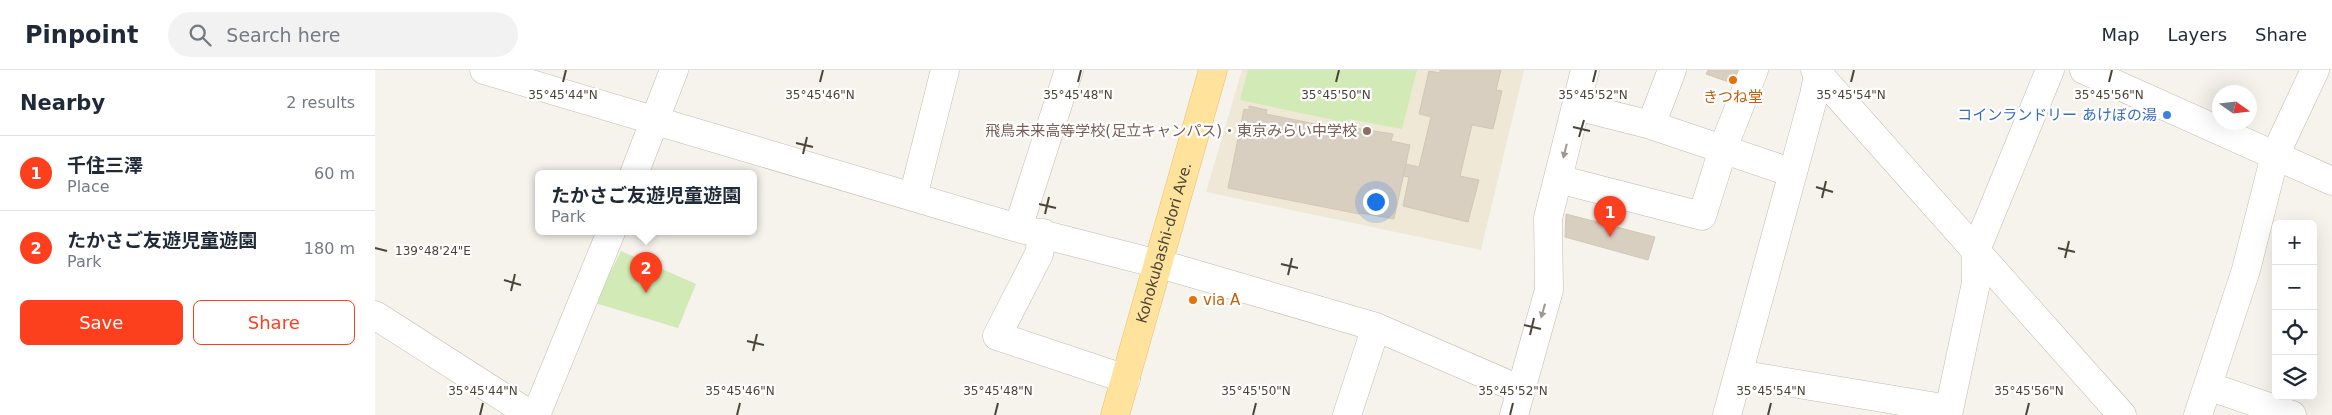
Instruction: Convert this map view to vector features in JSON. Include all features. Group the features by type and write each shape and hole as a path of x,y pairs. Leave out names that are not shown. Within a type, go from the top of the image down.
{"main road":[{"name":"Kohokubashi-dori Ave.","path":"1115,415 1213,70"}],"street":[{"path":"484,70 1031,231 1159,264 1376,327 1517,402 1549,290 1548,218 1585,70"},
{"path":"636,170 656,122 674,70"},
{"path":"913,197 945,70"},
{"path":"1069,70 1031,231 1039,254 997,336 1126,379"},
{"path":"1651,125 1671,70"},
{"path":"1558,179 1702,216 1724,149 1754,70"},
{"path":"1738,374 1949,412 1976,283 1975,250 2050,70"},
{"path":"2084,70 2332,181"},
{"path":"2198,415 2246,270 2275,155 2315,70"},
{"path":"1816,72 2121,415"},
{"path":"1727,415 1793,173 1816,72"},
{"path":"1577,106 1651,125 1793,173"},
{"path":"536,415 610,235"},
{"path":"375,315 531,415"},
{"path":"1347,415 1376,327"},
{"path":"2208,386 2292,415"}],"shaded area":[{"name":"飛鳥未来高等学校(足立キャンパス)・東京みらい中学校","path":"1242,70 1524,70 1481,250 1206,192"}],"green space":[{"path":"1248,70 1417,70 1402,129 1349,119 1348,123 1240,100"},
{"path":"621,251 696,284 678,328 595,303"}],"building":[{"path":"1440,70 1501,70 1496,90 1502,91 1493,129 1472,125 1460,176 1479,180 1468,222 1403,206 1409,177 1403,176 1406,164 1419,167 1431,117 1419,114 1429,71 1440,73"},
{"name":"きつね堂","path":"1708,70 1746,70 1740,86 1706,74"},
{"path":"1249,106 1267,110 1266,114 1355,132 1355,128 1393,134 1391,141 1410,145 1394,219 1359,214 1228,188 1244,109 1249,110"},
{"path":"1566,214 1655,237 1648,260 1565,237"}],"place":[{"name":"きつね堂","path":"1733,80"},
{"name":"コインランドリー あけぼの湯","path":"2167,115"},
{"name":"飛鳥未来高等学校(足立キャンパス)・東京みらい中学校","path":"1367,131"},
{"name":"千住三澤","path":"1610,237"},
{"name":"たかさご友遊児童遊園","path":"646,293"},
{"name":"via A","path":"1193,300"}]}
